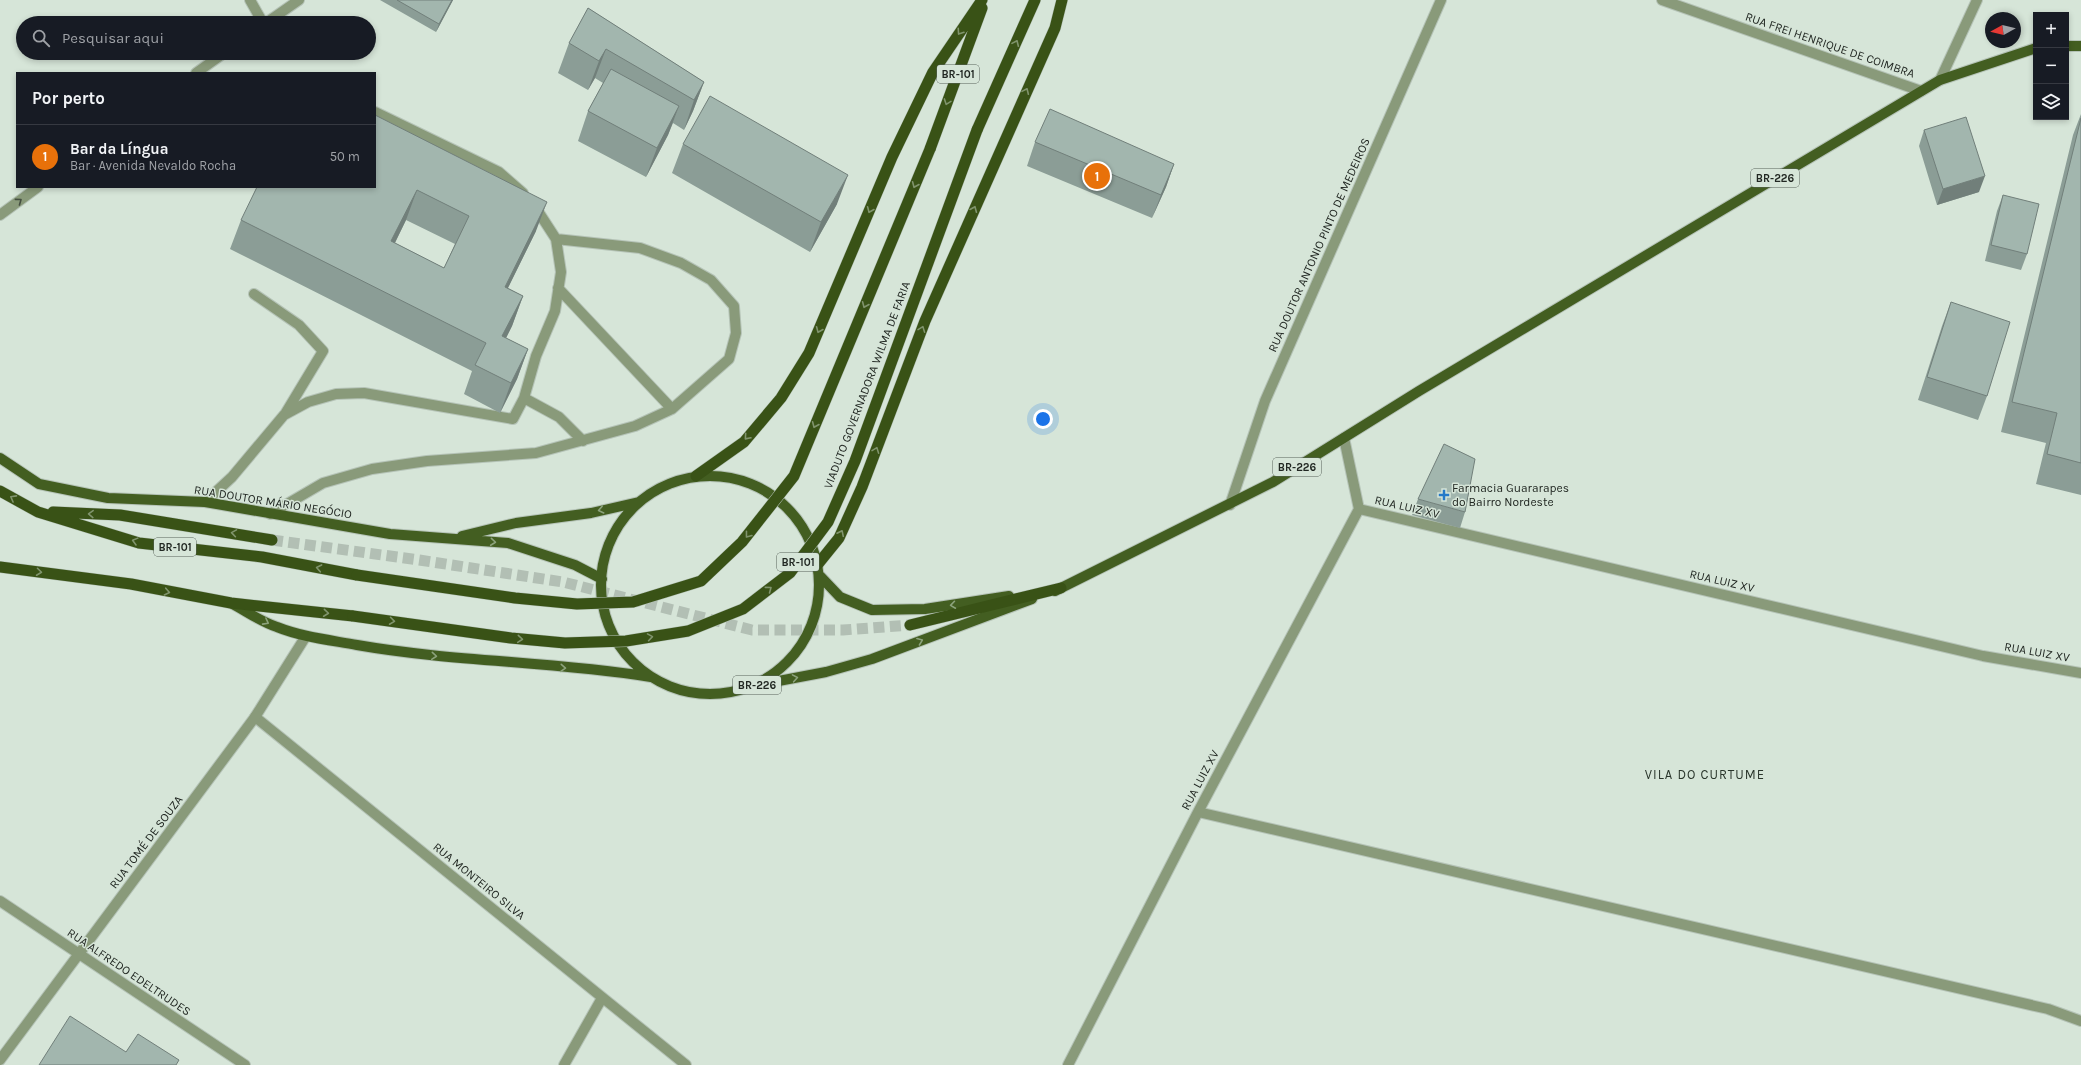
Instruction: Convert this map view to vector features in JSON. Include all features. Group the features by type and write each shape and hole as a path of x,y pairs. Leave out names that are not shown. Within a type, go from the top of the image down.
{"highway":[{"name":"BR-101","path":"0,491 38,512 139,543 262,557 357,575 515,598 577,604 633,602 701,581 742,542 794,476 930,149 984,0"},
{"path":"696,476 744,442 781,398 809,353 892,157 930,79 984,0"},
{"name":"VIADUTO GOVERNADORA WILMA DE FARIA","path":"231,603 353,616 511,638 564,642 626,641 688,631 743,609 790,573 828,522 855,461 977,130 1035,0"},
{"path":"818,564 839,538 862,487 925,321 1055,28 1062,0"},
{"path":"38,512 120,515 272,540"},
{"name":"BR-101","path":"0,567 131,584 231,603"},
{"path":"910,625 1061,588"}],"main road":[{"path":"2069,46 2081,46"},
{"name":"BR-226","path":"757,685 792,659 814,620 820,576 818,564 807,533 787,506 760,487 728,477 696,476 664,485 639,502 620,524 607,551 602,580 604,609 612,632 625,653 651,677 663,684 688,693 707,695 826,672 872,659 1061,588 1230,505 1273,482 1940,80 2033,49"},
{"name":"RUA DOUTOR MÁRIO NEGÓCIO","path":"0,458 39,484 108,498 205,502 390,534 508,543 575,565 602,580"},
{"name":"RUA DOUTOR MÁRIO NEGÓCIO","path":"454,538 516,523 591,513 639,502"},
{"name":"BR-226","path":"820,576 840,597 872,610 925,609 1061,588"},
{"path":"231,603 276,627 306,636 402,653 567,668 598,669 651,677"}],"street":[{"path":"250,0 260,16"},
{"path":"275,16 299,0"},
{"name":"RUA DOUTOR ANTONIO PINTO DE MEDEIROS","path":"1230,505 1265,401 1441,0"},
{"name":"RUA FREI HENRIQUE DE COIMBRA","path":"1662,0 1921,91"},
{"path":"1940,80 1977,0"},
{"path":"197,72 214,60"},
{"path":"284,415 308,402 336,394 364,393 513,419 524,398 536,356 555,311 561,272 556,239 532,201 499,172 376,112"},
{"path":"0,215 37,188"},
{"path":"270,514 323,484 372,468 427,461 536,454 583,442 635,426 672,409 729,359 736,333 734,306 711,280 681,263 640,248 556,239"},
{"path":"558,288 672,409"},
{"path":"205,502 232,477 284,415 323,350 299,325 254,294"},
{"path":"524,398 559,417 583,442"},
{"name":"RUA LUIZ XV","path":"1068,1065 1198,812 1359,509 1344,438"},
{"name":"RUA LUIZ XV","path":"1359,509 1983,656 2081,673"},
{"name":"RUA TOMÉ DE SOUZA","path":"0,1060 256,717 306,636"},
{"name":"RUA MONTEIRO SILVA","path":"256,717 686,1065"},
{"path":"1198,812 2048,1009 2081,1020"},
{"name":"RUA ALFREDO EDELTRUDES","path":"0,901 242,1064"},
{"path":"564,1065 602,998"}],"building":[{"path":"397,0 452,0 439,24"},
{"path":"588,8 704,82 694,100 606,49 599,61 569,43"},
{"path":"611,69 679,106 657,148 588,111"},
{"path":"710,96 848,175 821,222 683,144"},
{"path":"1050,109 1174,164 1161,195 1035,142"},
{"path":"376,116 547,202 505,287 523,296 502,336 528,349 511,383 475,365 486,343 241,220 257,188 376,188","holes":["417,190 469,216 444,268 391,241"]},
{"path":"1966,117 1985,176 1943,189 1924,130"},
{"path":"2081,118 2081,463 2047,454 2057,413 2012,402"},
{"path":"2003,195 2039,204 2027,254 1991,245"},
{"path":"1951,302 2010,322 1987,396 1927,377"},
{"name":"Farmacia Guararapes do Bairro Nordeste","path":"1444,444 1475,459 1465,512 1418,499"},
{"path":"70,1016 126,1052 138,1034 179,1060 176,1065 39,1065"}],"tunnel":[{"path":"272,540 419,560 563,582 752,630 843,630 910,625"}],"place":[{"name":"Bar da Língua","path":"1097,176"},
{"name":"Farmacia Guararapes do Bairro Nordeste","path":"1444,495"}],"district":[{"name":"VILA DO CURTUME","path":"1705,774"}]}
